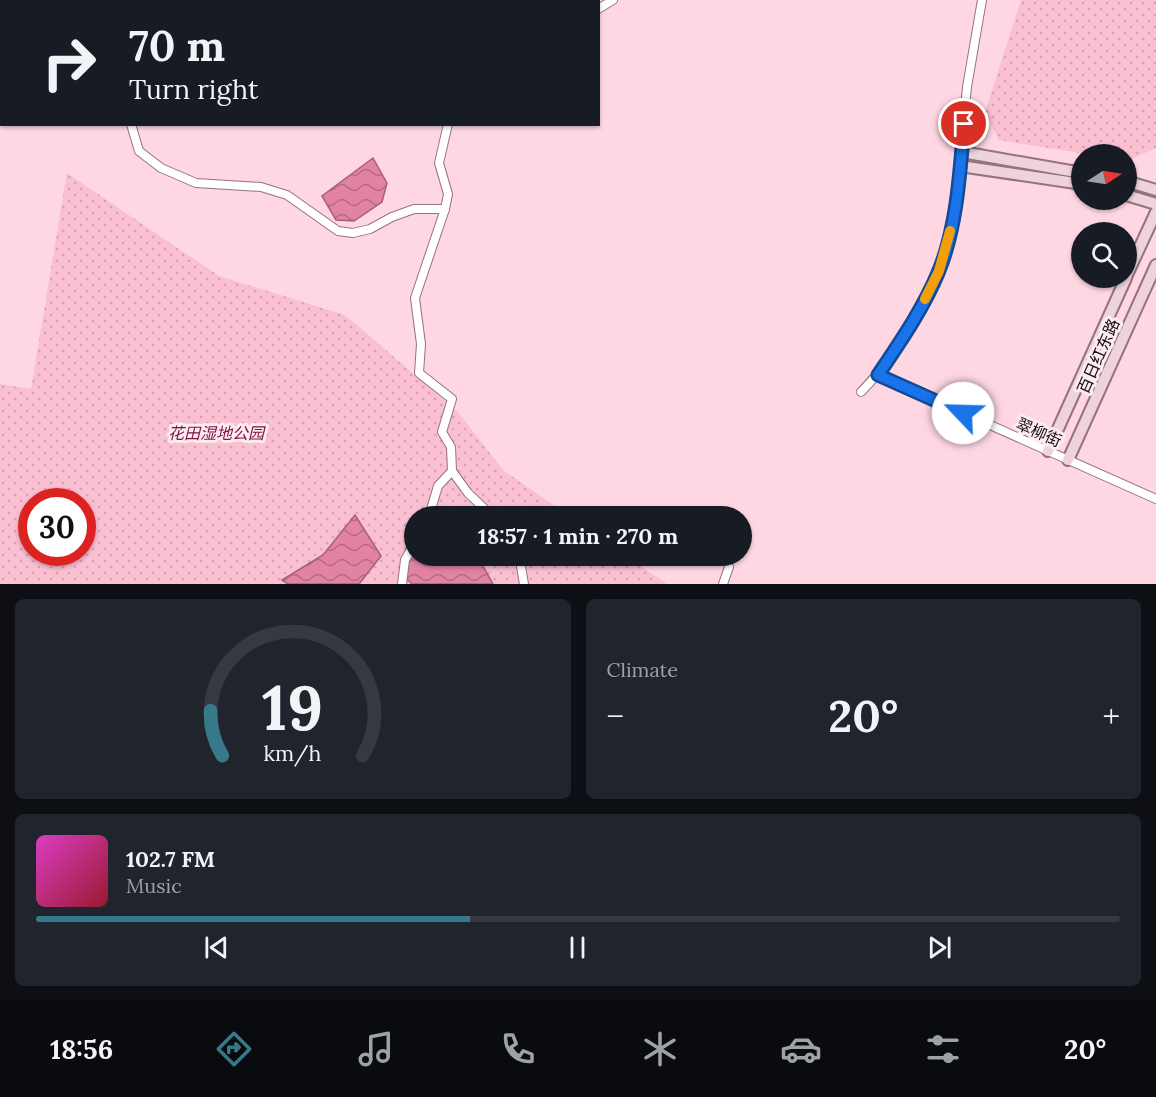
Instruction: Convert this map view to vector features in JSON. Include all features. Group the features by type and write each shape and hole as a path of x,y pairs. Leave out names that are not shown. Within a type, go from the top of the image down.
{"street":[{"path":"600,8 613,0"},
{"path":"861,392 878,375 919,311 939,271 955,214 970,67 982,0"},
{"path":"132,126 140,151 161,168 196,183 261,188 287,195 338,231 353,232 370,229 392,217 414,209 445,209"},
{"path":"448,126 439,164 448,194 415,298 421,344 419,373 452,399 442,432 451,447 452,471 468,493 482,506"},
{"path":"962,152 1071,170"},
{"path":"960,166 1071,182"},
{"path":"1137,184 1156,190"},
{"path":"1137,198 1156,204"},
{"name":"百日红东路","path":"1137,253 1156,212"},
{"name":"百日红东路","path":"1068,460 1156,265"},
{"name":"百日红东路","path":"1048,451 1121,288"},
{"name":"翠柳街","path":"878,375 1156,499"},
{"path":"432,506 438,486 452,471"},
{"path":"402,584 404,566"},
{"path":"521,566 524,584"},
{"path":"723,584 729,567"}],"green space":[{"path":"1021,0 1156,0 1156,148 1137,157 1137,144 1071,144 1071,152 999,140 985,112"},
{"name":"花田湿地公园","path":"67,173 219,276 345,315 458,412 503,470 555,506 404,506 404,566 641,566 667,584 0,584 0,384 31,389"}],"water":[{"path":"373,158 387,183 382,202 354,221 336,220 322,196"},
{"path":"355,515 381,556 359,584 288,584 282,580 323,555"},
{"path":"407,566 482,566 493,584 412,584 406,578"}],"slow traffic":[{"path":"925,299 939,271 950,231"}],"route":[{"path":"963,413 878,375 914,320 939,271 955,214 964,124"}]}
